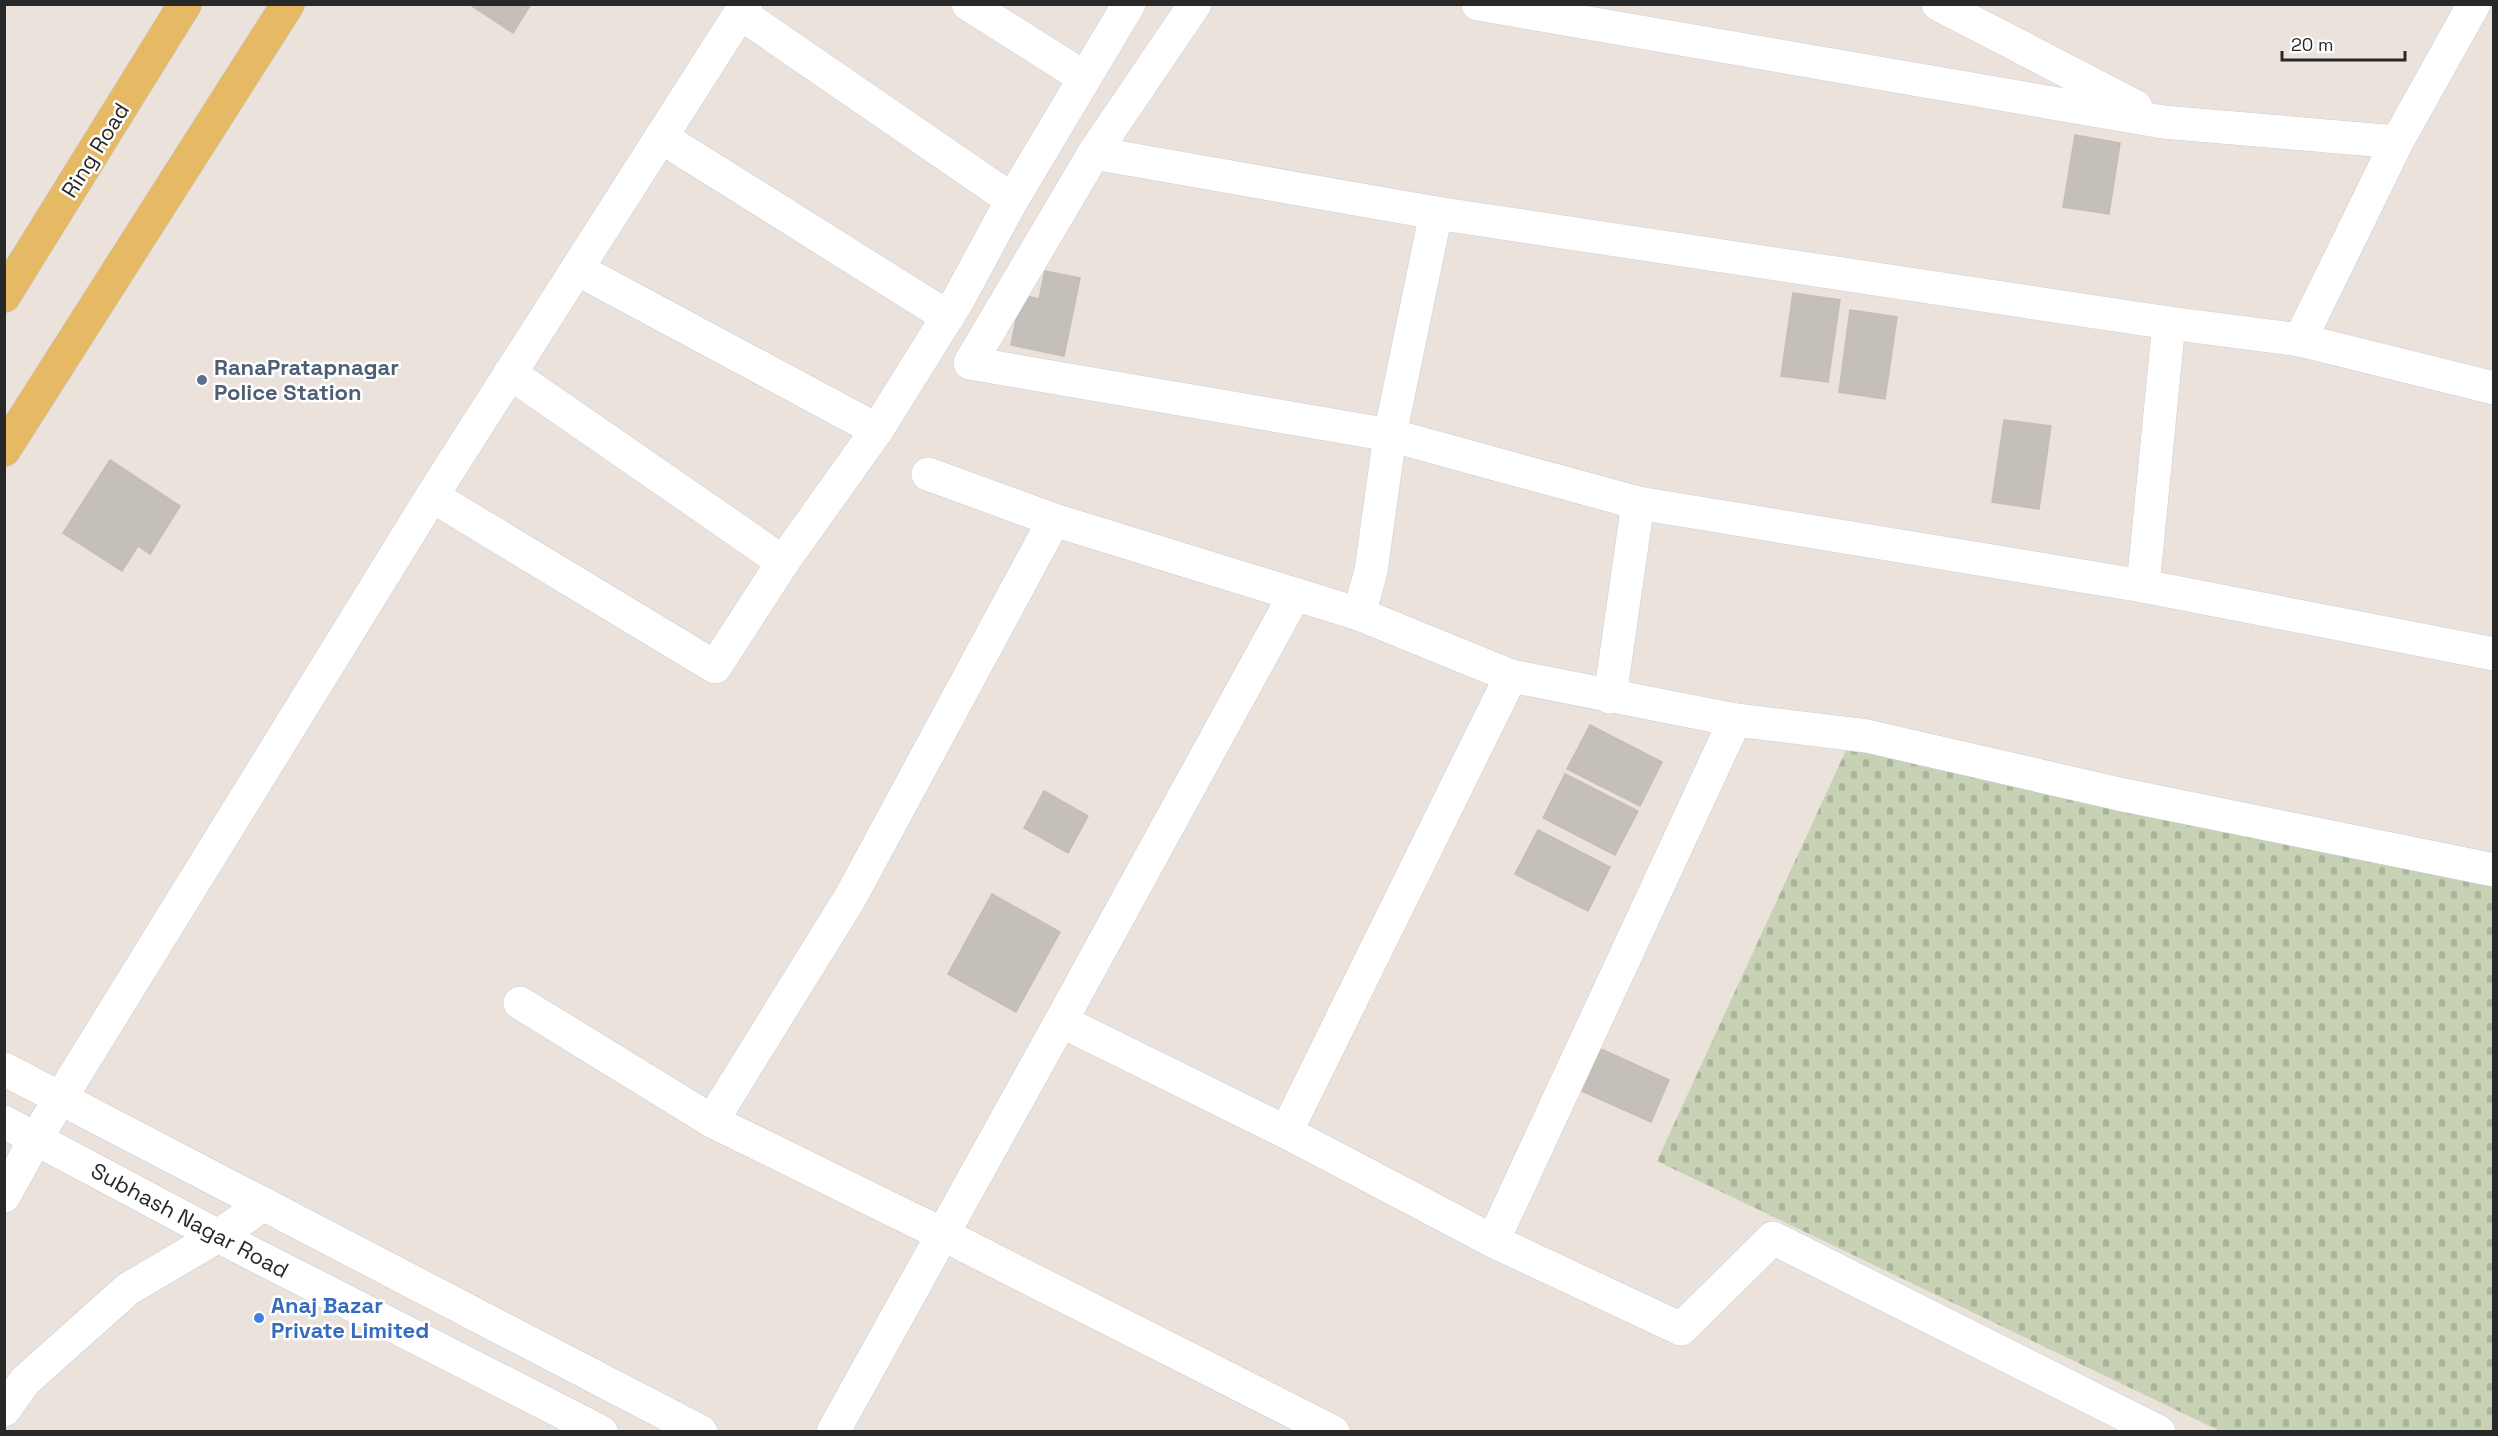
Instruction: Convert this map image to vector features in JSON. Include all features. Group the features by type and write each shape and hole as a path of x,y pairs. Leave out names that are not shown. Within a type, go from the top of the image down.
{"main road":[{"name":"Ring Road","path":"4,296 185,4"},
{"path":"4,450 288,4"}],"street":[{"path":"968,4 1085,78"},
{"path":"432,496 715,668 783,562 877,430 948,317 1012,200 1129,4"},
{"path":"1195,4 1094,153 970,363 1390,435 1638,503 2143,586 2493,654"},
{"path":"1478,4 2163,122 2397,142"},
{"path":"1938,4 2163,122"},
{"path":"2300,340 2466,7"},
{"path":"4,1196 36,1137 432,496 743,9 1012,200"},
{"path":"661,136 948,317"},
{"path":"1094,153 1437,213 2300,340 2493,388"},
{"path":"1359,614 1371,571 1390,435 1437,213"},
{"path":"577,269 877,430"},
{"path":"2143,586 2169,322"},
{"path":"510,373 783,562"},
{"path":"928,474 1054,520 1359,614 1511,676 1735,720 1867,735 2119,794 2493,870"},
{"path":"1610,697 1638,503"},
{"path":"712,1121 850,898 1054,520"},
{"path":"834,1431 1295,594"},
{"path":"1286,1132 1511,676"},
{"path":"1493,1241 1735,720"},
{"path":"520,1004 712,1121 1333,1431"},
{"path":"1061,1021 1286,1132 1493,1241 1681,1329 1773,1238 2159,1431"},
{"path":"4,1069 701,1431"},
{"name":"Subhash Nagar Road","path":"4,1122 36,1137 218,1236 601,1431"},
{"path":"4,1410 25,1382 128,1288 218,1236 264,1204"}],"green space":[{"path":"1854,733 2493,869 2493,1431 2220,1431 1657,1161"}],"building":[{"path":"469,4 531,4 513,33"},
{"path":"2075,135 2120,143 2109,214 2063,207"},
{"path":"1045,271 1080,278 1064,356 1011,345 1021,295 1039,299"},
{"path":"1793,293 1840,300 1828,382 1781,376"},
{"path":"1850,310 1897,317 1885,399 1839,392"},
{"path":"2004,420 2051,426 2039,509 1992,502"},
{"path":"110,460 180,506 150,554 138,546 122,571 63,533"},
{"path":"1590,725 1662,762 1640,806 1567,769"},
{"path":"1565,774 1638,811 1615,855 1543,818"},
{"path":"1044,791 1088,816 1068,853 1024,828"},
{"path":"1538,830 1610,867 1588,911 1515,874"},
{"path":"992,894 1060,932 1016,1012 948,974"},
{"path":"1601,1049 1669,1080 1651,1122 1582,1091"}],"place":[{"name":"RanaPratapnagar Police Station","path":"202,380"},
{"name":"Anaj Bazar Private Limited","path":"259,1318"}]}
